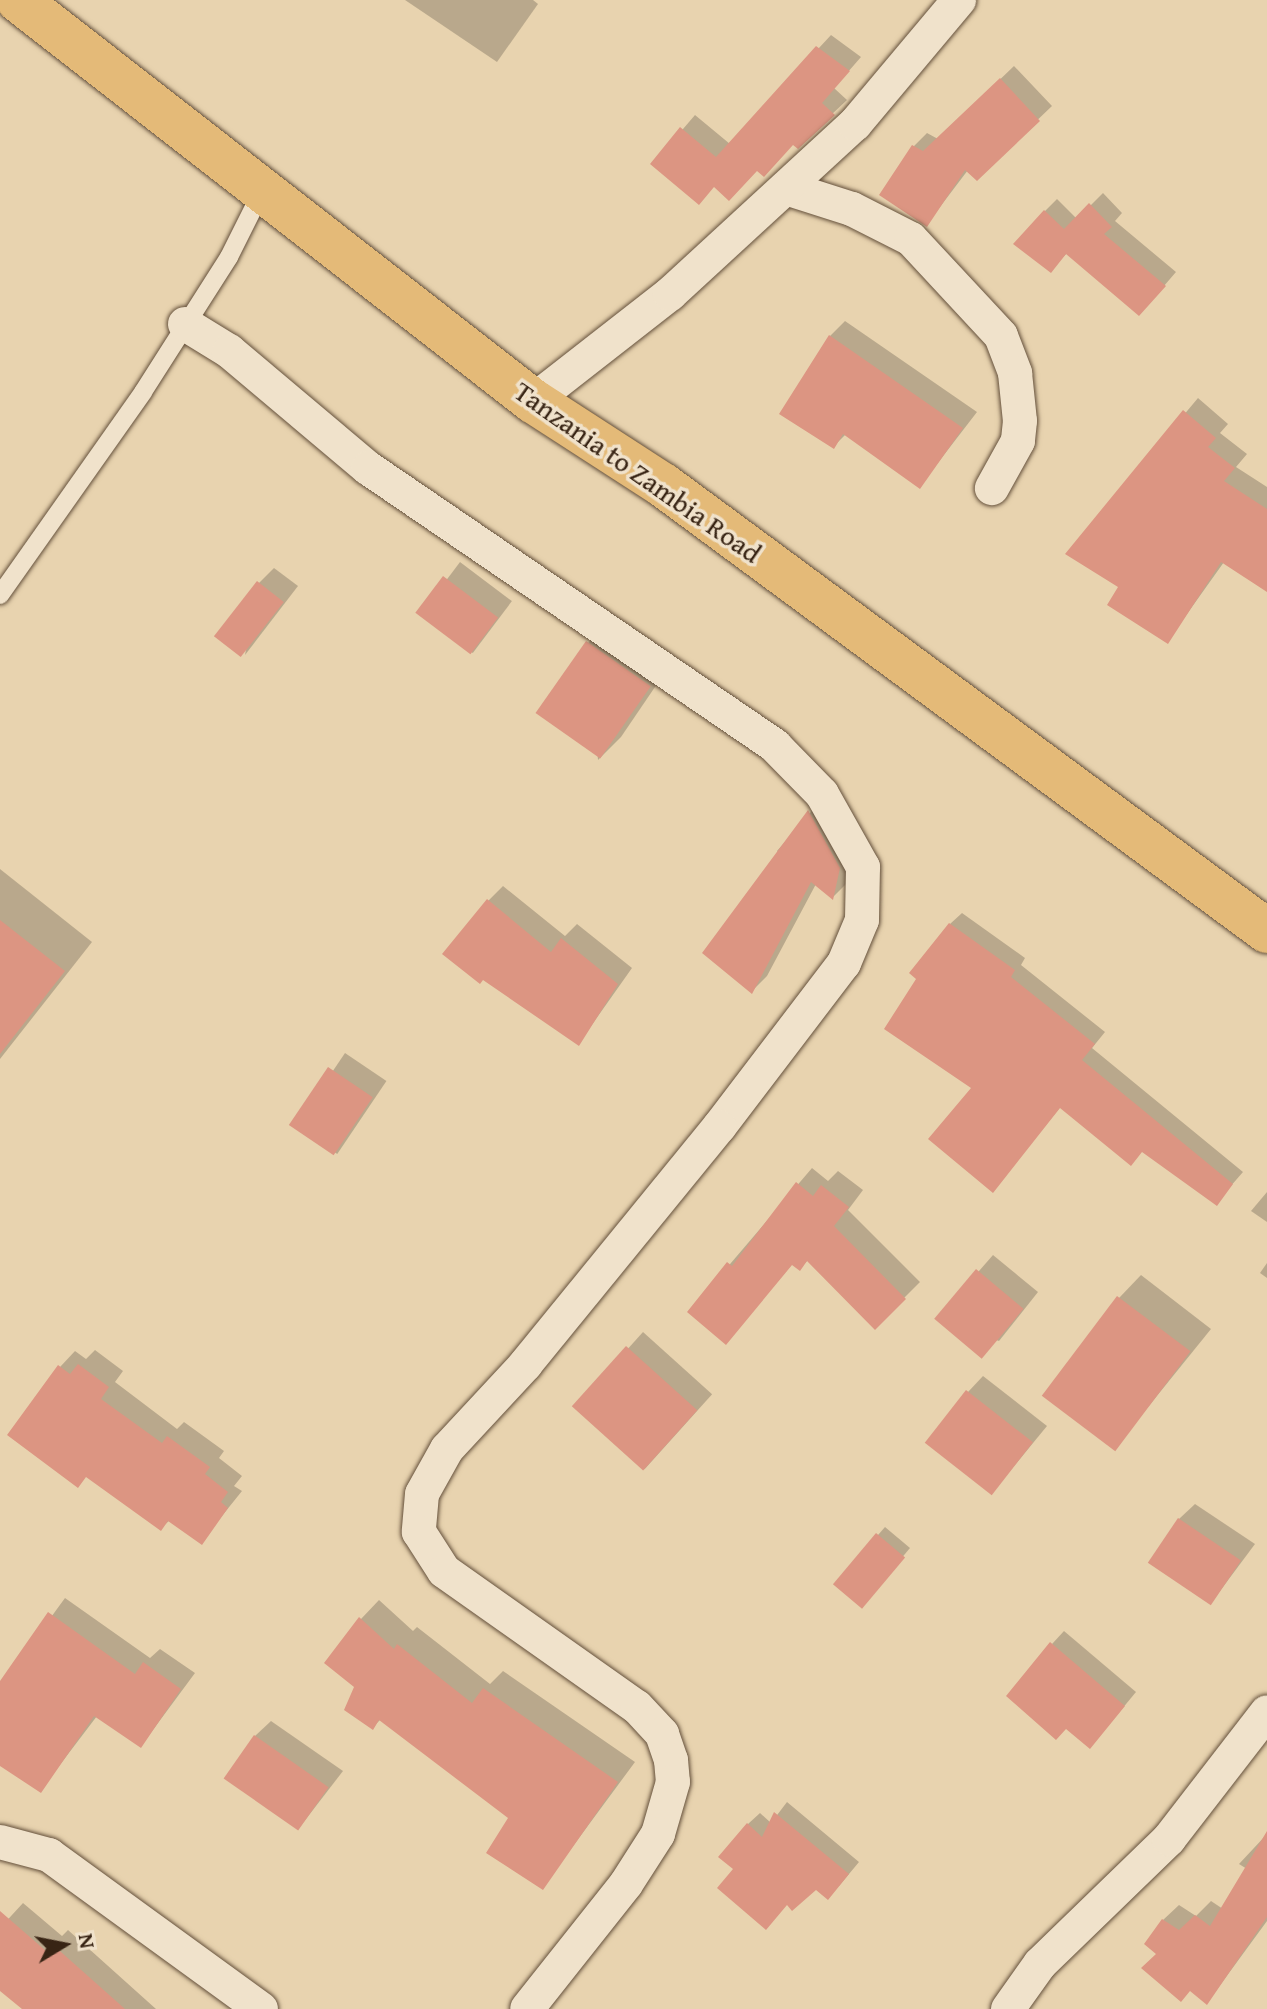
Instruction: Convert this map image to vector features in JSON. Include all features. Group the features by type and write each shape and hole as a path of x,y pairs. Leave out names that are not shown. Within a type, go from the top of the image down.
{"highway":[{"name":"Tanzania to Zambia Road","path":"18,0 533,401 663,485 1265,925"}],"street":[{"path":"533,401 670,294 855,124 959,0"},
{"path":"786,188 863,213 911,239 1001,336 1015,373 1020,421 1018,441 992,488"},
{"path":"185,324 229,351 368,468 775,746 822,794 863,867 862,920 844,963 719,1127 526,1364 447,1449 422,1494 419,1532 444,1571 637,1707 662,1734 671,1760 673,1782 658,1834 626,1884 527,2009"},
{"path":"1008,2009 1040,1964 1169,1839 1267,1712"},
{"path":"0,1842 49,1855 261,2009"}],"lane":[{"path":"0,595 185,324 262,191"}],"building":[{"path":"816,46 850,71 822,103 835,115 798,149 793,145 764,177 757,171 729,201 714,187 699,205 650,164 680,127 716,157"},
{"path":"1000,78 1040,121 977,181 965,170 927,227 879,195 912,145 923,151"},
{"path":"1089,203 1112,227 1104,234 1166,286 1139,316 1066,254 1051,273 1013,244 1044,210 1064,229"},
{"path":"829,335 963,428 920,489 843,434 834,449 779,414"},
{"path":"1183,410 1216,438 1208,447 1235,468 1224,481 1267,509 1267,592 1221,562 1168,644 1107,605 1118,587 1065,554"},
{"path":"443,576 498,618 470,654 415,613"},
{"path":"257,581 284,602 241,657 214,636"},
{"path":"586,641 651,686 600,758 536,713"},
{"path":"808,810 840,868 833,900 811,882 752,994 702,953"},
{"path":"487,899 551,952 561,938 618,984 579,1046 483,980 480,984 442,954"},
{"path":"0,920 65,971 0,1054"},
{"path":"949,923 1015,970 1011,977 1095,1044 1082,1060 1233,1184 1217,1206 1142,1152 1131,1166 1060,1108 993,1193 928,1139 971,1088 884,1029 916,979 909,973"},
{"path":"328,1067 373,1097 334,1155 289,1125"},
{"path":"796,1182 813,1196 821,1185 849,1207 834,1226 906,1299 875,1330 807,1261 800,1271 792,1265 726,1345 687,1312 727,1262 732,1266"},
{"path":"976,1269 1023,1309 982,1359 934,1319"},
{"path":"1117,1296 1190,1351 1115,1451 1042,1396"},
{"path":"626,1346 697,1410 643,1470 572,1406"},
{"path":"78,1364 109,1387 101,1399 162,1443 167,1436 210,1467 205,1474 228,1492 221,1502 228,1508 202,1545 168,1521 161,1531 86,1477 78,1488 7,1435 58,1365 70,1374"},
{"path":"966,1390 1033,1442 992,1495 925,1443"},
{"path":"1178,1518 1241,1560 1211,1605 1148,1563"},
{"path":"876,1533 905,1557 862,1609 833,1584"},
{"path":"48,1612 135,1674 143,1662 181,1689 141,1748 94,1716 41,1793 0,1766 0,1681"},
{"path":"359,1617 394,1649 397,1644 472,1703 483,1688 618,1782 543,1890 486,1853 508,1818 379,1720 373,1730 344,1710 354,1687 324,1663"},
{"path":"1050,1642 1125,1706 1090,1749 1066,1729 1056,1740 1006,1696"},
{"path":"254,1735 329,1787 298,1831 224,1778"},
{"path":"774,1812 849,1874 828,1900 816,1890 792,1911 787,1905 766,1930 717,1888 733,1869 718,1857 747,1823 762,1837"},
{"path":"1267,1831 1267,1917 1207,2005 1190,1991 1181,2002 1141,1968 1156,1954 1144,1944 1162,1919 1179,1930 1195,1915 1210,1926"},
{"path":"0,1911 46,1951 52,1944 125,2009 22,2009 0,1991"}]}
